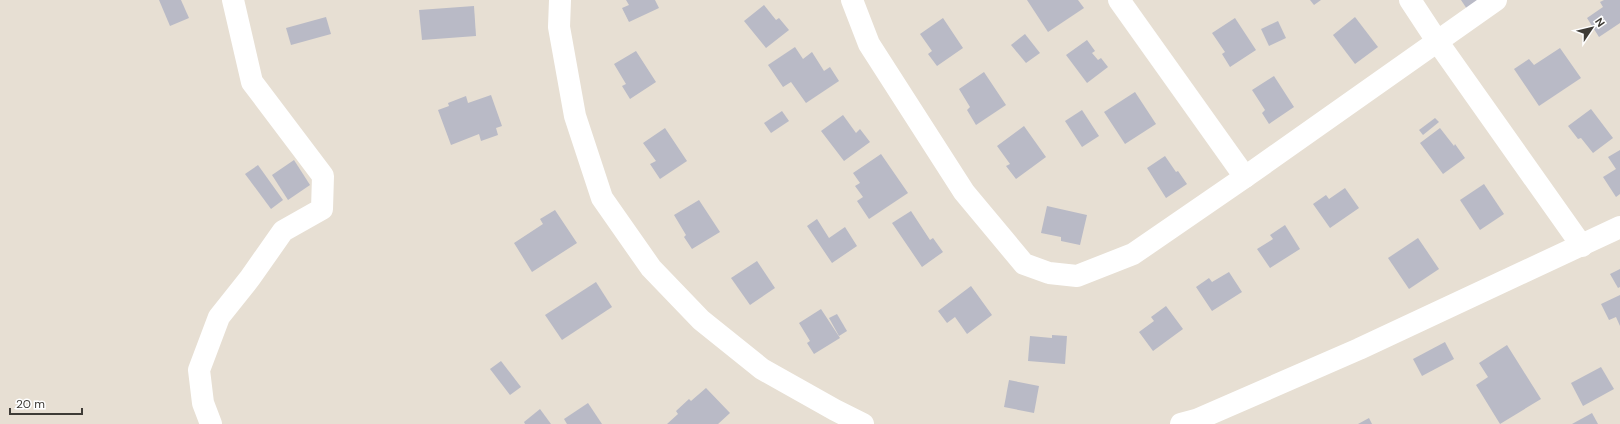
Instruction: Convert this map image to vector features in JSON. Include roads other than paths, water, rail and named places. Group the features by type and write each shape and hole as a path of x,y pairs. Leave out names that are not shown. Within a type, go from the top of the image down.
{"street":[{"path":"211,424 203,403 199,370 219,316 250,278 282,231 322,208 323,176 252,82 233,0"},
{"path":"560,0 559,27 575,116 602,198 651,268 702,320 762,369 862,424"},
{"path":"852,0 869,44 964,192 1024,264 1049,273 1077,276 1132,254 1245,177 1496,0"},
{"path":"1119,0 1245,177"},
{"path":"1410,0 1437,41 1582,246"},
{"path":"1181,424 1196,420 1359,349 1620,227"}]}
